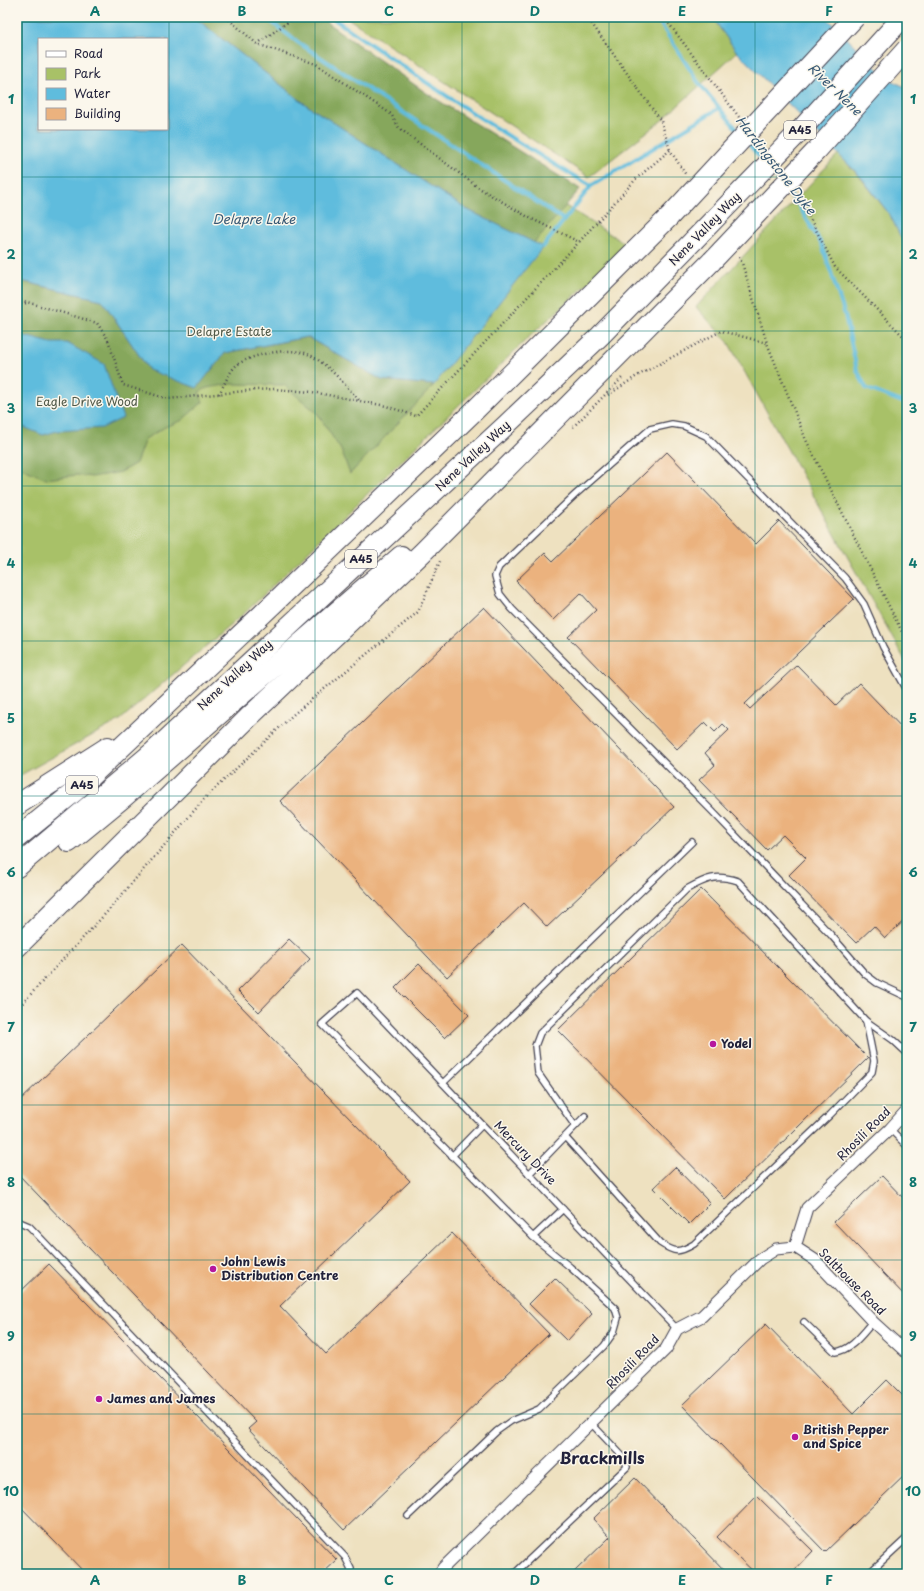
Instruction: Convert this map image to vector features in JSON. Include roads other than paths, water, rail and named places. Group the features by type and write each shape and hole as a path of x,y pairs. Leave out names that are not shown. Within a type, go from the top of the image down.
{"highway":[{"name":"A45","path":"17,838 74,792 142,726 272,606 468,417 670,216 855,17"},
{"name":"Nene Valley Way","path":"17,867 152,752 504,427 600,336 797,134 903,17"},
{"path":"17,947 248,718 422,553 712,261 817,150 907,49"},
{"path":"17,875 60,849 125,796 524,450"},
{"path":"17,805 142,726"}],"street":[{"name":"Rhosili Road","path":"795,1247 807,1208 890,1129 907,1110"},
{"name":"Salthouse Road","path":"795,1247 815,1260 873,1322 907,1353"},
{"path":"677,1329 702,1316 760,1259 776,1249 795,1247"},
{"name":"Rhosili Road","path":"439,1574 666,1349 677,1329"}],"lane":[{"path":"907,690 883,647 864,604 845,578 706,436 684,426 672,424 650,429 576,494 499,567 495,576 500,594 512,609 712,811 831,935 865,974 877,983 907,997"},
{"path":"443,1083 692,842"},
{"path":"575,1126 538,1073 535,1046 540,1033 687,889 703,880 714,877 738,881 866,1021 893,1040 907,1053"},
{"name":"Mercury Drive","path":"452,1156 322,1024 357,993 677,1329"},
{"path":"565,1137 660,1243 671,1250 682,1251 694,1244 830,1115 872,1072 874,1061 866,1021"},
{"path":"529,1174 585,1116"},
{"path":"408,1516 497,1431 511,1421 539,1409 604,1346 614,1332 618,1318 615,1308 570,1266 533,1237 452,1156 482,1125"},
{"path":"890,1129 907,1146"},
{"path":"533,1237 562,1209"},
{"path":"17,1221 29,1226 345,1557 349,1562 350,1574"},
{"path":"804,1322 835,1352 843,1351 853,1344 873,1322"},
{"path":"514,1574 628,1467 625,1459 591,1423"},
{"path":"868,1574 907,1538"}],"water":[{"name":"Delapre Lake","path":"17,17 194,17 305,104 466,209 543,247 434,385 382,380 307,337 225,353 197,388 149,370 102,300 17,280"},
{"name":"River Nene","path":"712,17 826,17 886,78 907,88 907,250 890,215 861,177 737,52"},
{"path":"17,334 51,343 67,343 104,364 123,418 102,428 57,431 43,435 21,426 17,422"}],"waterway":[{"path":"265,17 296,41 564,220"},
{"path":"331,17 427,83 591,186"},
{"name":"Hardingstone Dyke","path":"656,17 698,82 740,133"},
{"path":"543,247 591,186 719,108"},
{"name":"Hardingstone Dyke","path":"747,142 763,161"},
{"name":"Hardingstone Dyke","path":"770,170 779,181"},
{"name":"Hardingstone Dyke","path":"786,190 797,203 822,245 845,315 857,370 866,388 907,404"}],"place":[{"name":"Yodel","path":"713,1044"},
{"name":"John Lewis Distribution Centre","path":"213,1269"},
{"name":"James and James","path":"99,1399"},
{"name":"British Pepper and Spice","path":"795,1437"}],"district":[{"name":"Brackmills","path":"602,1458"}],"park label":[{"name":"Delapre Estate","path":"229,332"},
{"name":"Eagle Drive Wood","path":"87,402"}]}
